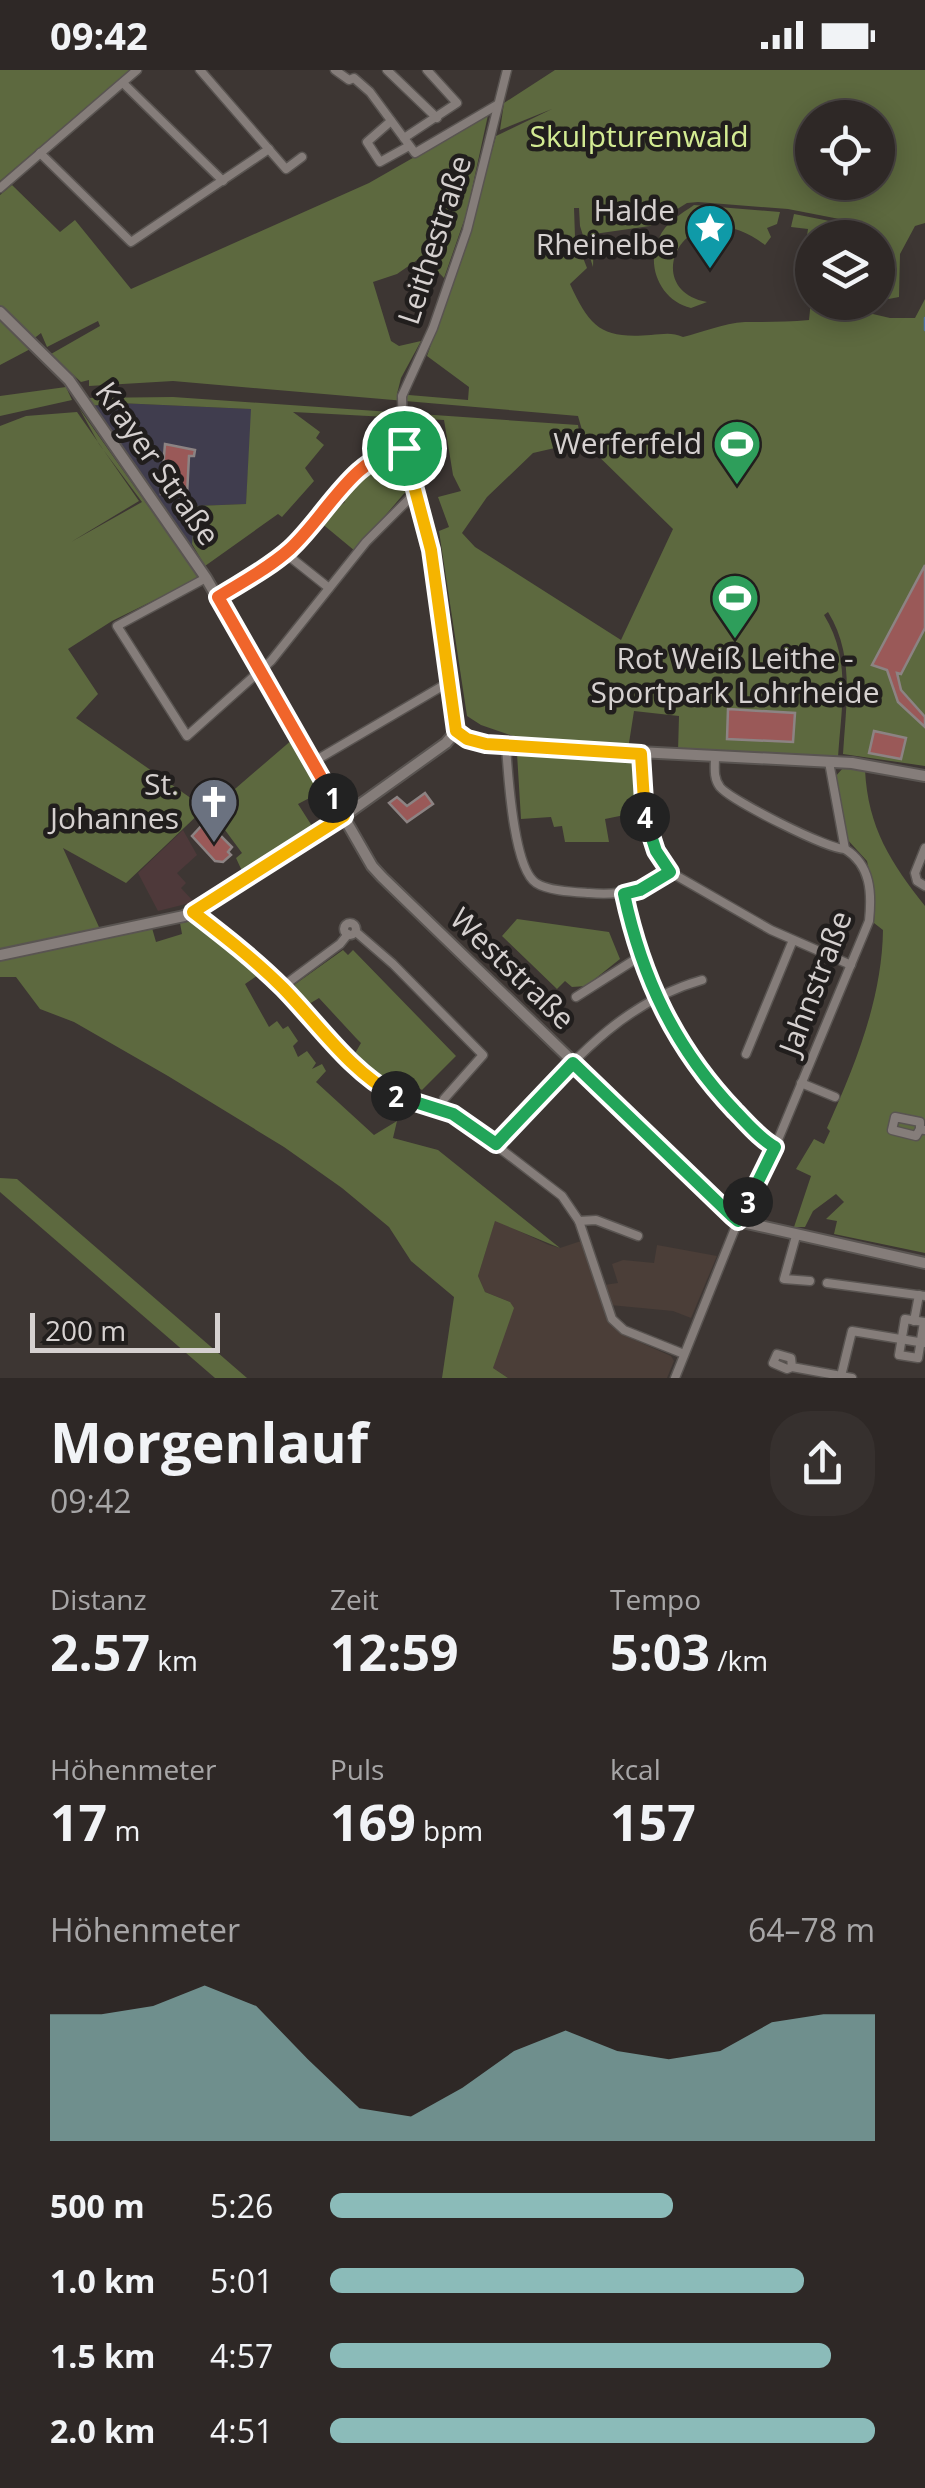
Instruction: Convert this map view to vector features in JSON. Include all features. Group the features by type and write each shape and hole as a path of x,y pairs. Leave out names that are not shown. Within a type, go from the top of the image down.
{"street":[{"path":"0,188 137,70"},
{"path":"200,70 286,170 302,157"},
{"path":"335,70 349,80 362,70"},
{"path":"387,70 437,118"},
{"path":"391,121 367,142 380,162 456,106 457,101 428,70"},
{"name":"Leithestraße","path":"454,735 451,681 431,550 404,448 404,388 433,328 462,244 507,70"},
{"path":"354,78 415,153 498,104"},
{"path":"123,83 224,180"},
{"path":"40,154 132,242 269,150"},
{"name":"Krayer Straße","path":"0,312 69,380 206,578 344,816"},
{"path":"218,597 285,553 365,464 383,453 404,448"},
{"path":"206,578 116,626 187,736 271,661 378,529 416,492"},
{"path":"285,553 329,588"},
{"path":"313,762 451,681"},
{"path":"0,955 157,924 193,912 344,816 454,735 506,746 829,762 925,776"},
{"path":"506,746 518,840 532,880 576,892 624,894 640,890 670,872"},
{"path":"641,754 643,809 656,851 670,872 793,940 852,964"},
{"path":"715,757 714,773 721,788 811,838 845,849"},
{"name":"Jahnstraße","path":"675,1378 738,1221 775,1147 869,921 870,900 862,864 845,849 829,762"},
{"name":"Weststraße","path":"344,816 372,866 738,1221 925,1264"},
{"path":"925,848 916,873 925,886"},
{"path":"624,894 639,957 654,996 704,1078 775,1147"},
{"path":"193,912 236,944 282,987 367,1077 394,1095 460,1117 562,1196 579,1221 612,1319 624,1330 684,1354"},
{"path":"282,987 352,933 483,1055 440,1109"},
{"path":"746,1054 793,940"},
{"path":"576,996 639,957"},
{"path":"496,1144 616,1021 654,996 702,980"},
{"name":"Jahnstraße","path":"801,1083 834,1097"},
{"path":"579,1221 596,1220 638,1236"},
{"path":"796,1236 784,1279 810,1281"},
{"path":"827,1282 922,1296 914,1320"},
{"path":"905,1319 924,1322 918,1358 898,1355 901,1339 905,1319"},
{"path":"841,1376 852,1331 923,1343"},
{"path":"792,1367 852,1378"}],"shaded area":[{"path":"119,403 252,409 246,504 196,506 192,550 89,406"},
{"path":"183,830 197,855 177,873 186,883 181,888 194,902 158,911 138,873"},
{"path":"495,1220 560,1248 581,1241 607,1319 621,1334 671,1356 674,1361 667,1378 508,1378 493,1368 510,1302 485,1292 478,1276"},
{"path":"657,1245 717,1256 691,1318 673,1311 610,1305 604,1285 618,1283 612,1264 623,1260 654,1263"}],"green space":[{"path":"0,70 130,70 0,181"},
{"name":"Skulpturenwald","path":"555,70 925,70 925,223 915,226 900,254 899,297 895,298 895,220 844,220 788,209 698,202 687,203 650,226 594,234 593,267 580,226 579,208 574,208 575,237 587,268 570,284 591,321 609,332 634,336 683,337 737,323 915,318 925,299 925,766 843,754 845,663 837,628 828,612 824,615 842,667 838,758 678,752 679,716 634,711 629,743 639,812 605,819 609,842 565,842 562,826 554,827 551,817 521,819 516,737 467,716 439,531 449,527 438,497 461,491 453,475 444,420 293,412 320,432 316,438 324,445 305,468 314,481 282,517 278,514 205,566 192,544 196,506 246,504 251,409 119,403 89,406 85,398 173,397 578,425 581,442 533,453 487,497 462,533 475,547 621,640 673,529 586,444 578,416 173,381 89,386 89,380 81,382 51,354 100,326 98,321 47,347 41,333 32,340 36,346 0,365 0,195 12,185 60,232 75,220 131,289 369,183 488,115 467,212 444,278 423,256 397,274 373,282 391,341 399,346 421,341 397,394 468,400 469,387 427,356 466,244 496,136 552,109 500,130 504,103"},
{"path":"694,205 780,212 777,224 767,228 771,237 765,245 737,230 713,227 693,233 680,246 673,262 675,279 686,293 707,302 691,308 664,290 654,260 665,228"},
{"path":"794,214 824,220 795,220 795,227 791,227"},
{"path":"66,387 72,400 0,416 0,396"},
{"path":"79,408 199,578 112,621 68,649 98,694 76,718 205,808 126,883 63,848 104,938 152,928 156,942 182,934 180,923 194,921 261,973 245,984 269,1027 277,1021 283,1029 288,1026 298,1041 293,1046 298,1057 307,1051 316,1063 312,1069 322,1064 326,1071 316,1082 374,1135 397,1121 393,1138 438,1150 560,1248 495,1221 478,1276 485,1292 510,1302 514,1308 493,1368 508,1378 442,1378 454,1297 411,1261 389,1227 342,1188 284,1147 168,1076 74,1022 40,1009 16,977 0,977 0,426 26,416 77,412 98,442","holes":["104,451 142,502 71,542 139,501"]},
{"path":"398,457 407,490 355,551 320,522 345,502 341,496 369,465"},
{"path":"293,739 306,771 321,792 298,804 312,826 242,871 236,858 242,853 208,807 221,801"},
{"path":"843,768 865,770 871,810 883,844 925,906 925,1253 834,1234 837,1221 826,1219 844,1202 836,1194 813,1211 805,1227 794,1227 811,1176 796,1169 814,1139 824,1144 830,1131 827,1128 865,1032 881,956 883,930 874,923 875,896 867,861 846,838 835,777"},
{"path":"517,919 609,932 620,959 586,986 572,987 565,981 557,989 502,936"},
{"path":"343,950 348,955 353,950 456,1056 422,1090 413,1084 406,1093 354,1055 361,1043 319,998 309,1004 294,985"},
{"path":"0,1178 17,1179 247,1378 215,1378 0,1192"}],"building":[{"path":"165,444 195,450 194,456 189,456 187,495 161,494"},
{"path":"925,565 925,628 901,674 897,673 901,690 925,717 925,727 898,702 887,670 872,665"},
{"path":"728,709 795,713 793,742 727,739"},
{"path":"874,731 906,738 901,759 869,753"},
{"path":"425,793 433,804 407,822 389,803 397,797 407,806"},
{"name":"St. Johannes","path":"203,824 232,847 228,852 231,855 223,862 215,861 192,836"}],"waterway":[{"path":"925,318 925,330"}],"place":[{"name":"Halde Rheinelbe","path":"710,270"},
{"name":"Werferfeld","path":"737,486"},
{"name":"Rot Weiß Leithe - Sportpark Lohrheide","path":"735,640"},
{"name":"St. Johannes","path":"214,844"}],"route":[{"path":"404,448 431,550 456,731 486,744 641,754 643,809 656,851 670,872 640,890 624,894 639,957 671,1028 704,1078 775,1147 738,1221 573,1063 496,1144 453,1114 394,1095 348,1061 282,987 236,944 193,912 344,816 218,597 285,553 372,458 404,448"}]}
